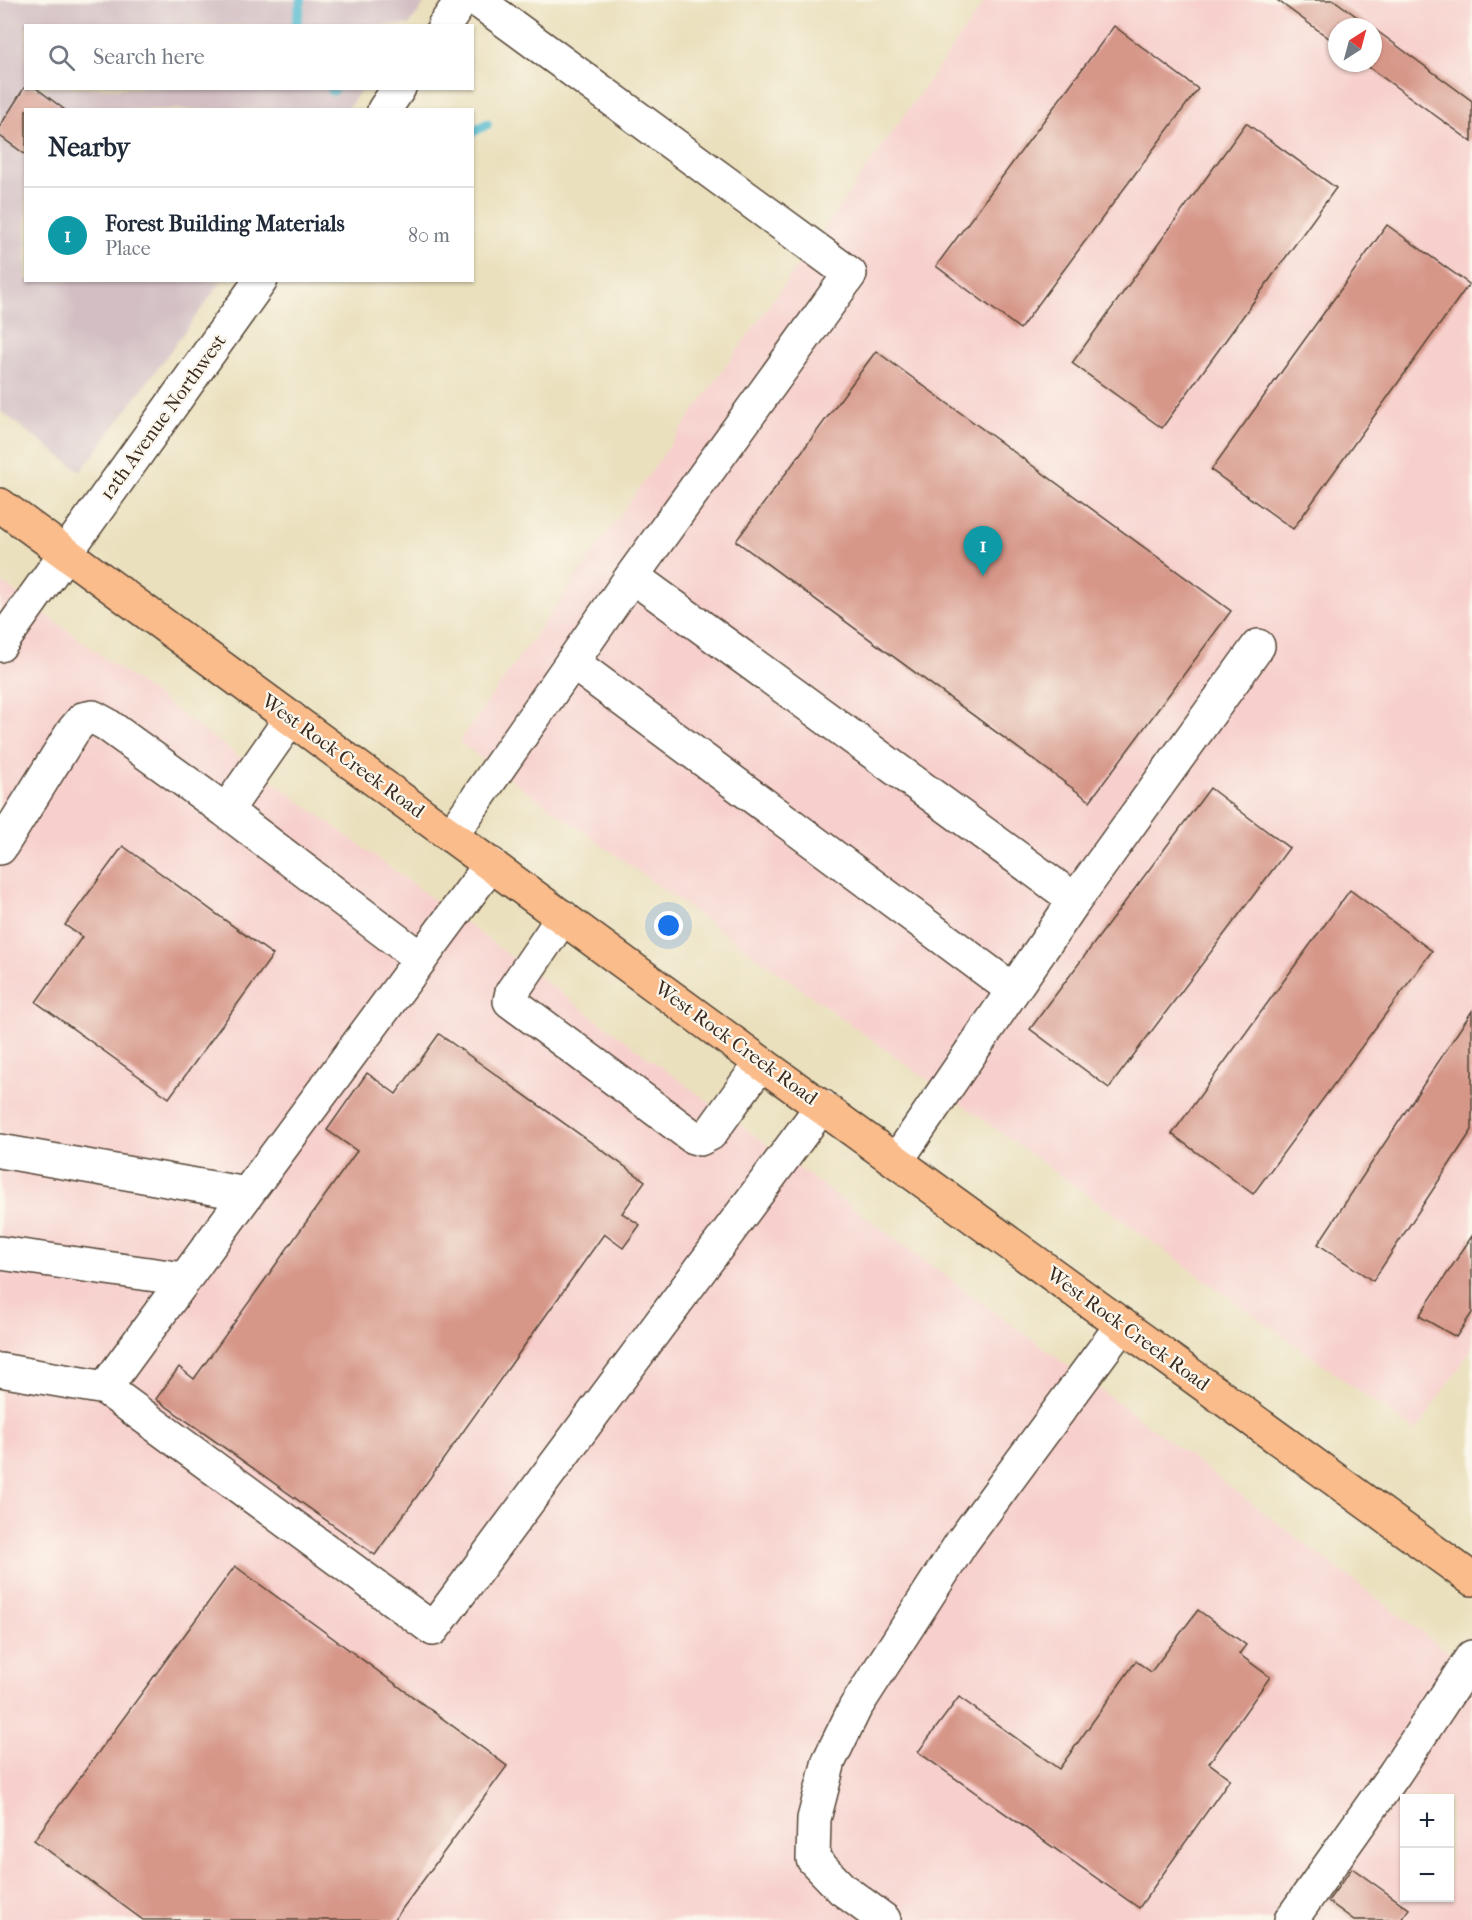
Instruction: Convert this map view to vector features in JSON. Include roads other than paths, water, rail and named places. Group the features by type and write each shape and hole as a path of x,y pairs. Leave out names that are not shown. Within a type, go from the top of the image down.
{"main road":[{"name":"West Rock Creek Road","path":"0,505 761,1063 1472,1579"}],"street":[{"path":"445,24 462,0"},
{"path":"451,836 632,576 850,274 477,0"},
{"path":"385,108 398,90"},
{"name":"12th Avenue Northwest","path":"0,645 260,282"},
{"path":"632,576 1075,900"},
{"path":"897,1161 1075,900 1258,646"},
{"path":"572,662 1013,990"},
{"path":"0,848 74,731 83,719 93,717 226,811 421,959"},
{"path":"226,811 291,718"},
{"path":"105,1388 491,864"},
{"path":"563,916 512,992 510,1001 693,1137 700,1139 710,1134 761,1063"},
{"path":"0,1370 105,1388 432,1629 822,1106"},
{"path":"0,1151 247,1194"},
{"path":"0,1253 184,1279"},
{"path":"884,1920 842,1889 813,1859 814,1819 829,1761 855,1708 962,1542 1122,1324"},
{"path":"1291,1920 1395,1773 1472,1657"}],"waterway":[{"path":"296,24 301,0"},
{"path":"474,131 487,124"}],"place":[{"name":"Forest Building Materials","path":"983,576"}]}
